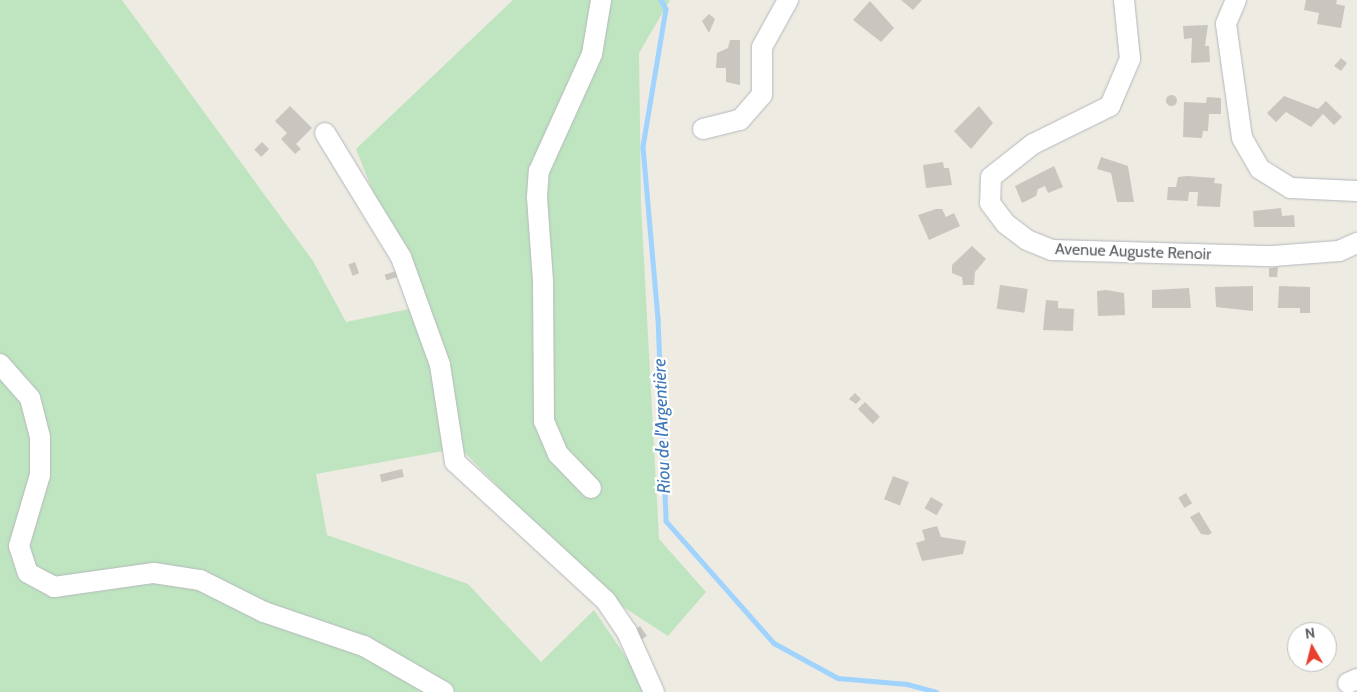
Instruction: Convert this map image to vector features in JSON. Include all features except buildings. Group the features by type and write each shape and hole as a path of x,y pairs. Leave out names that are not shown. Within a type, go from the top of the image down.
{"street":[{"path":"591,488 558,454 544,421 543,281 537,198 539,171 592,54 601,0"},
{"path":"703,129 740,120 762,95 762,47 788,0"},
{"name":"Avenue Auguste Renoir","path":"1124,0 1130,59 1110,106 1032,144 991,177 990,203 1006,224 1026,240 1052,250 1274,256 1339,251 1357,243"},
{"path":"1236,0 1226,24 1242,138 1260,169 1291,188 1325,193 1357,191"},
{"path":"325,133 401,258 440,365 455,462 606,601 627,632 654,692"},
{"path":"0,364 30,398 40,438 40,475 19,546 28,573 54,587 154,573 200,580 264,612 364,646 444,692"}],"green space":[{"path":"0,0 122,0 313,261 346,322 419,307 356,149 513,0 670,0 639,53 641,206 659,539 706,592 668,636 605,595 460,448 316,474 327,535 468,584 541,662 594,610 650,692 0,692"}],"waterway":[{"name":"Riou de l'Argentière","path":"661,0 666,9 643,147 658,318 666,521 774,643 838,678 907,684 936,692"}]}
